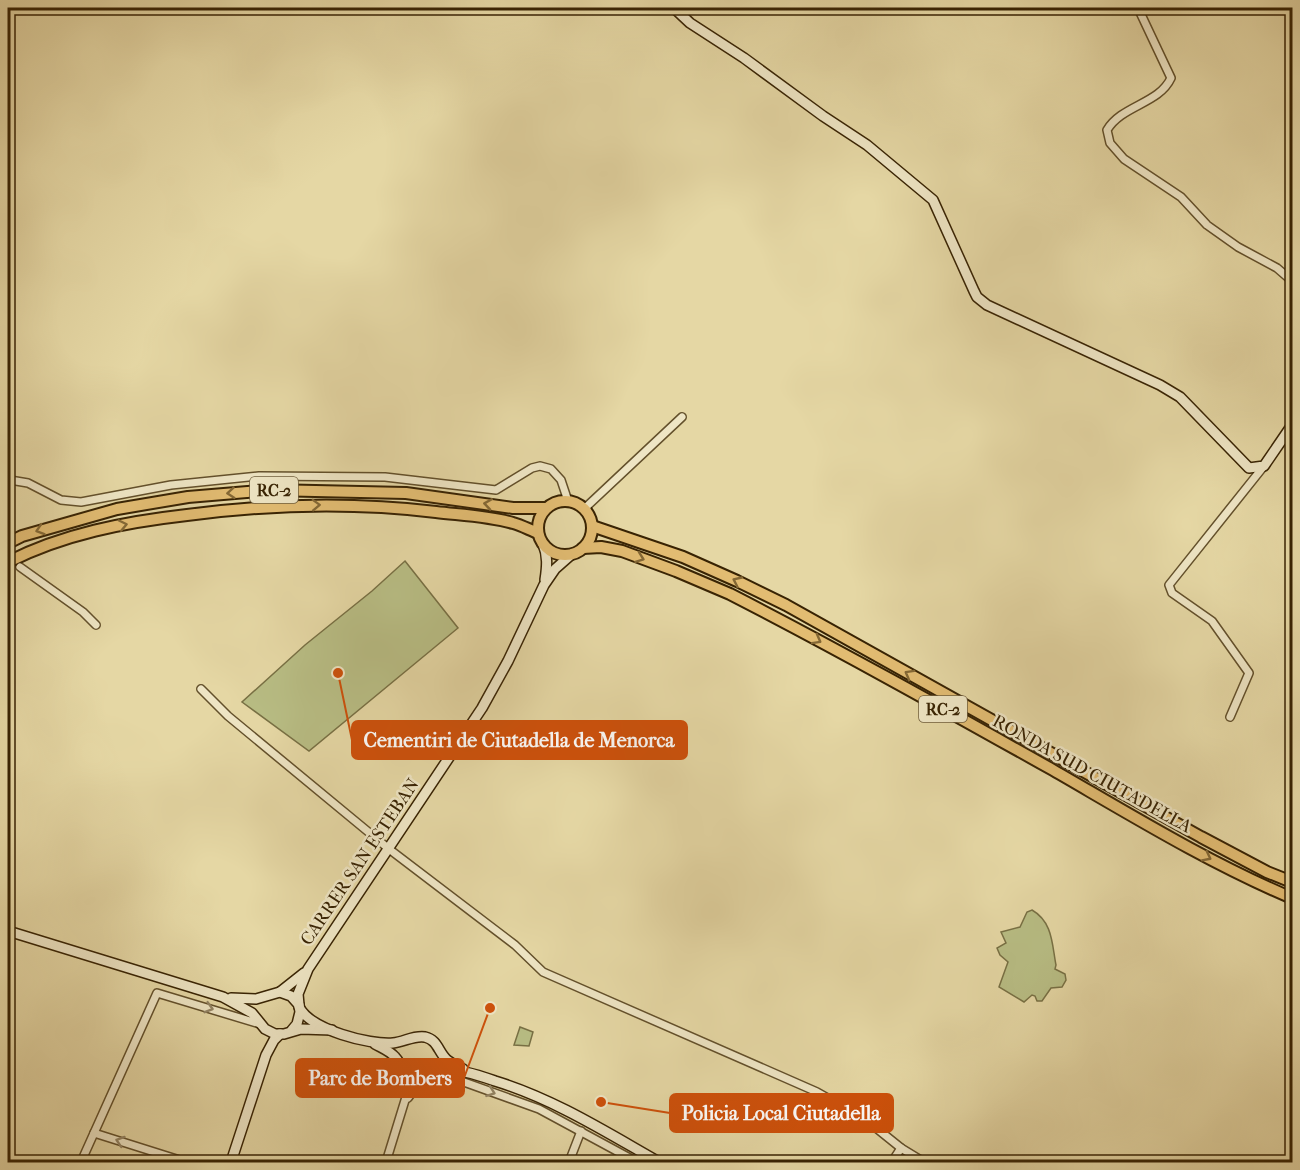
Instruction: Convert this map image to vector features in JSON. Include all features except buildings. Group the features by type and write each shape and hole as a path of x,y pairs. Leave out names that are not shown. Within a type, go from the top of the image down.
{"main road":[{"name":"RC-2","path":"8,543 22,536 117,509 188,497 270,490 406,493 513,508 546,508 568,501"},
{"path":"546,508 539,520 538,533 543,544 556,554 572,554 583,548 591,534 592,526 584,509 568,501"},
{"name":"RC-2","path":"8,562 39,546 90,532 145,520 241,508 329,504 413,509 513,523 538,533"},
{"name":"RONDA SUD CIUTADELLA","path":"592,526 683,558 786,605 1201,837 1267,872 1293,882"},
{"name":"RONDA SUD CIUTADELLA","path":"583,548 601,547 622,551 730,594 1051,769 1189,848 1261,885 1293,898"}],"street":[{"path":"1138,8 1171,78 1167,87 1113,121 1107,130 1110,143 1124,159 1181,197 1207,225 1238,247 1277,268 1293,281"},
{"path":"680,10 690,23 867,144 933,200 977,297 987,305 1160,385 1180,397 1249,468 1264,466"},
{"path":"584,509 682,417"},
{"path":"1230,717 1249,673 1212,621 1172,593 1168,585 1264,466 1293,425"},
{"path":"8,471 9,481 28,483 61,500 81,502 171,485 259,476 385,477 496,490 532,468 540,466 551,469 561,480 568,501"},
{"name":"CARRER SAN ESTEBAN","path":"543,544 547,553 544,585"},
{"name":"CARRER SAN ESTEBAN","path":"280,992 308,969 390,849 482,708 508,661 544,585 555,569 572,554"},
{"path":"20,567 83,612 96,625"},
{"path":"201,689 228,716 390,849 515,945 543,972 817,1092 865,1119 901,1148 924,1162"},
{"path":"8,931 223,997 252,1013 262,1025"},
{"name":"CARRER SAN ESTEBAN","path":"299,1006 298,994 308,969"},
{"path":"223,997 256,999 280,992 291,996 304,1014 314,1022 332,1030 366,1040 387,1043 401,1042 421,1036 430,1039 453,1064 471,1073 555,1104 659,1162"},
{"path":"81,1162 157,993 262,1025 280,1034"},
{"path":"266,1055 258,1009 268,994"},
{"path":"292,1030 299,1020 299,1006"},
{"path":"231,1162 266,1055 274,1040 280,1034 292,1030 312,1028 332,1030"},
{"path":"400,1063 401,1050 410,1039"},
{"path":"366,1040 385,1049 400,1063 406,1073 407,1090 404,1106 386,1162"},
{"path":"436,1071 440,1064 441,1053"},
{"path":"436,1071 539,1109 637,1162"},
{"path":"404,1106 412,1091 423,1078 436,1071 471,1073"},
{"path":"406,1073 416,1078 423,1078"},
{"path":"569,1162 581,1131"},
{"path":"94,1132 186,1162"},
{"path":"892,1162 901,1148"}],"green space":[{"path":"405,561 458,628 309,751 242,702 305,645"},
{"path":"1032,910 1048,927 1055,969 1065,974 1066,980 1062,987 1051,988 1042,1001 1037,1001 1032,995 1024,1002 999,987 1008,962 1000,955 997,948 1006,943 1001,932 1020,927 1027,912"},
{"path":"520,1027 533,1032 529,1046 514,1045"}],"place":[{"name":"Cementiri de Ciutadella de Menorca","path":"338,673"},
{"name":"Parc de Bombers","path":"490,1008"},
{"name":"Policia Local Ciutadella","path":"601,1102"}]}
